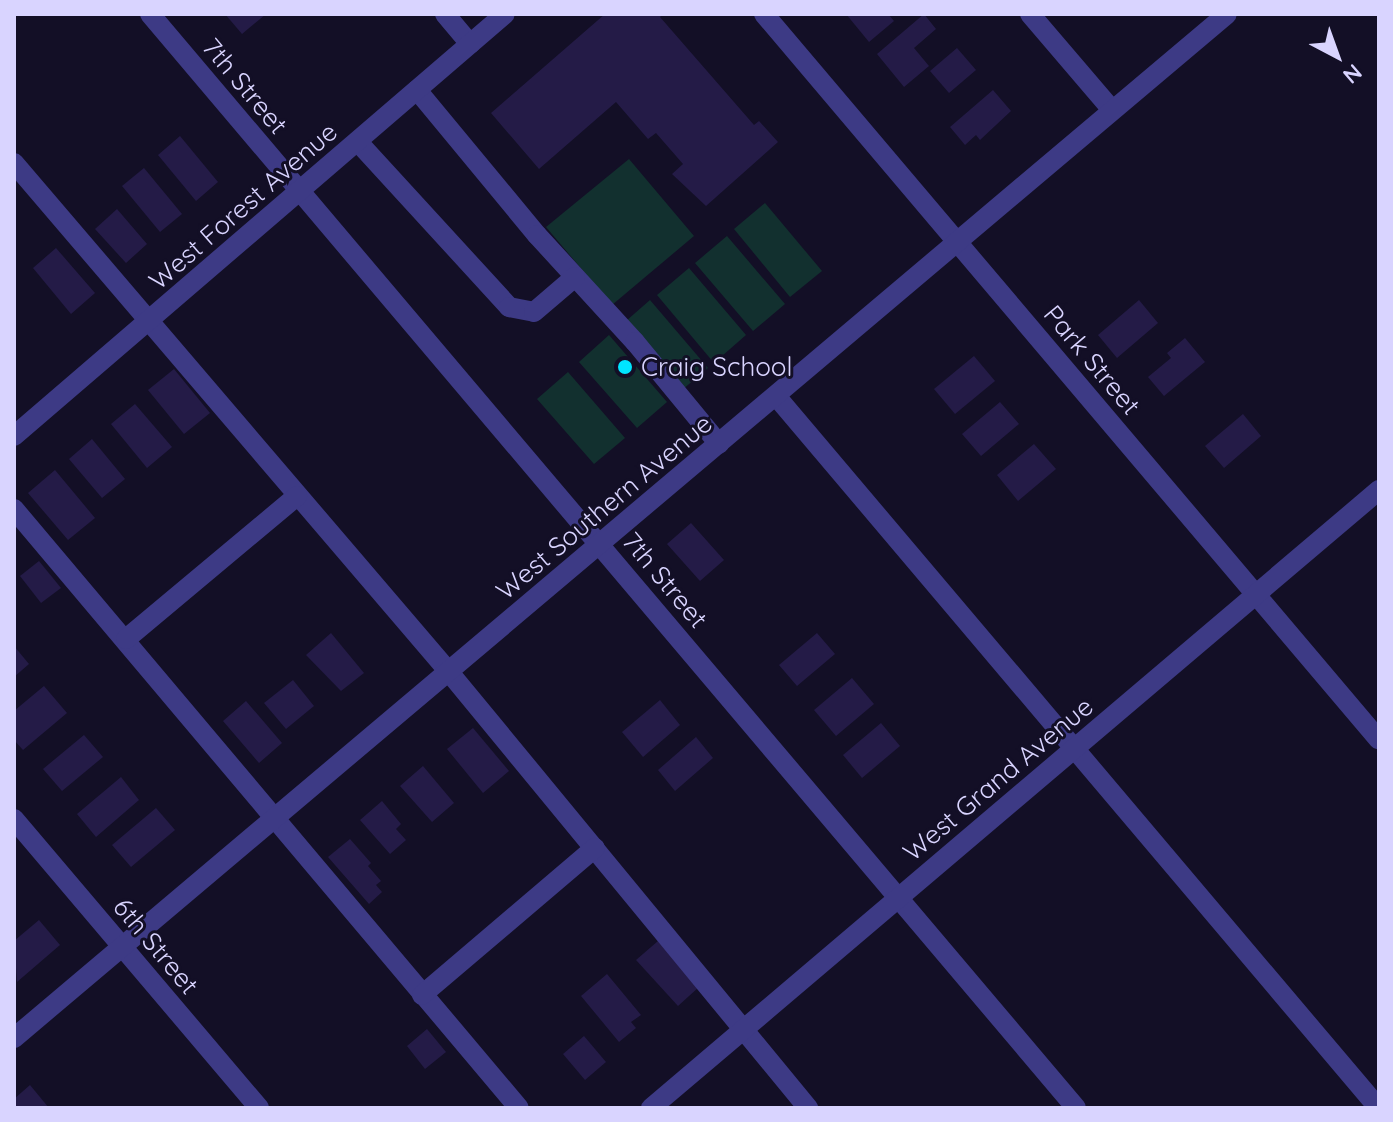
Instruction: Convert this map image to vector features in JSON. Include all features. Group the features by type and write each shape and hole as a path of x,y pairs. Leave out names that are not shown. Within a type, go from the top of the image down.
{"street":[{"name":"7th Street","path":"150,14 1076,1108"},
{"path":"445,14 470,44"},
{"name":"West Forest Avenue","path":"14,436 505,14"},
{"name":"Park Street","path":"764,14 1379,740"},
{"path":"1030,14 1112,110"},
{"name":"West Southern Avenue","path":"14,1038 1227,14"},
{"path":"417,90 719,444"},
{"path":"358,142 509,307 534,312 575,277"},
{"path":"14,163 449,672 808,1108"},
{"path":"776,396 1370,1100"},
{"name":"West Grand Avenue","path":"651,1108 1379,490"},
{"path":"126,639 297,496"},
{"path":"14,509 126,639 272,819 519,1108"},
{"name":"6th Street","path":"14,819 259,1108"},
{"path":"422,995 595,848"}],"green space":[{"path":"629,159 694,236 612,305 546,227"},
{"path":"765,203 822,271 790,297 734,229"},
{"path":"727,236 785,304 753,331 695,263"},
{"path":"689,268 746,335 714,363 657,295"},
{"path":"650,300 708,368 676,395 618,328"},
{"path":"609,335 667,402 637,428 579,362"},
{"path":"568,372 625,438 594,464 537,399"}],"building":[{"path":"225,14 266,14 242,34"},
{"path":"605,14 663,14 660,17 754,125 759,121 778,142 706,206 672,174 683,164 656,133 648,139 616,102 539,169 491,113"},
{"path":"846,14 888,14 894,21 869,42"},
{"path":"924,14 936,29 914,48 929,66 904,87 877,54"},
{"path":"957,48 976,70 949,93 930,71"},
{"path":"993,90 1011,111 980,140 976,135 965,145 950,127"},
{"path":"180,136 218,182 196,201 158,155"},
{"path":"144,168 182,214 160,232 122,186"},
{"path":"117,209 147,244 126,263 95,229"},
{"path":"56,248 95,293 71,314 33,268"},
{"path":"1139,300 1158,323 1117,358 1098,335"},
{"path":"1185,338 1205,362 1164,396 1148,377 1171,358 1167,353"},
{"path":"974,356 995,381 955,414 934,389"},
{"path":"174,369 210,413 184,434 148,390"},
{"path":"1000,402 1019,424 981,456 962,434"},
{"path":"135,404 172,447 147,468 111,424"},
{"path":"1243,414 1261,436 1224,468 1205,446"},
{"path":"92,439 125,479 102,498 69,459"},
{"path":"1034,444 1056,469 1018,501 997,475"},
{"path":"55,470 95,518 68,540 28,493"},
{"path":"691,523 724,560 700,581 667,544"},
{"path":"39,561 61,588 41,603 20,576"},
{"path":"331,633 364,673 341,691 306,655"},
{"path":"817,633 835,654 797,686 779,665"},
{"path":"14,646 29,664 14,677"},
{"path":"852,678 874,704 836,736 814,710"},
{"path":"293,680 314,706 286,729 264,703"},
{"path":"44,686 67,713 23,750 14,740 14,711"},
{"path":"660,700 680,725 643,757 622,732"},
{"path":"246,701 282,743 259,763 223,721"},
{"path":"881,723 900,746 862,778 843,755"},
{"path":"473,728 509,771 483,793 447,749"},
{"path":"84,735 103,757 62,791 43,769"},
{"path":"696,737 713,758 675,791 658,770"},
{"path":"423,766 454,803 432,822 400,786"},
{"path":"121,777 139,800 96,837 77,814"},
{"path":"382,801 401,824 396,829 406,840 390,854 360,820"},
{"path":"156,808 175,830 131,867 112,845"},
{"path":"350,839 371,863 368,866 381,881 376,885 382,892 369,904 328,857"},
{"path":"39,920 60,945 17,982 14,941"},
{"path":"658,941 699,987 678,1006 636,960"},
{"path":"607,974 641,1015 631,1022 636,1028 619,1042 581,996"},
{"path":"427,1029 446,1052 425,1069 407,1046"},
{"path":"584,1036 606,1062 585,1080 563,1054"},
{"path":"30,1085 49,1108 14,1108 14,1099"}],"place":[{"name":"Craig School","path":"625,367"}]}
